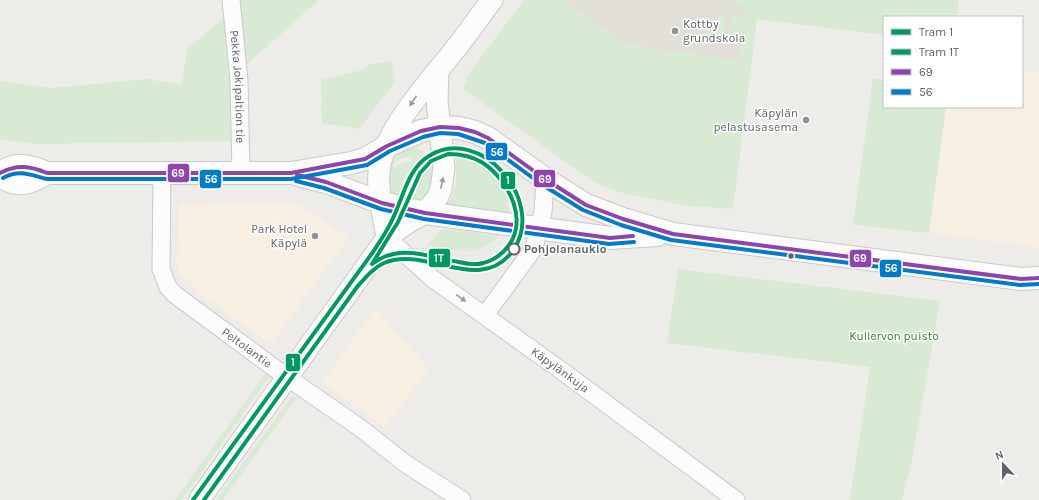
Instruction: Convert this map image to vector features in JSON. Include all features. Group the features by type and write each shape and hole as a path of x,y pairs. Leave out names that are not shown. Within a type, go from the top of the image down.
{"main road":[{"path":"0,174 10,166 31,166 47,173 290,173 351,163 365,159 387,146 422,131 440,127 475,132 488,138 545,179 586,205 623,219 673,234 1033,281"},
{"path":"290,173 326,182 382,203 425,213 610,238 673,234"}],"street":[{"name":"Pekka Jokipaltion tie","path":"231,0 240,80 241,173"},
{"path":"387,238 379,171 387,146 399,122 416,96 438,71 492,0"},
{"path":"199,500 387,238 404,225 425,213 438,197 443,182 443,161 437,100 438,71"},
{"name":"Peltolantie","path":"162,172 161,269 168,287 180,299 288,378 359,427 406,464 462,500"},
{"path":"485,315 530,256 534,248 540,229 545,179"},
{"name":"Käpylänkuja","path":"387,238 433,279 485,315 736,500"}],"shaded area":[{"name":"Kottby grundskola","path":"563,0 746,0 739,61 630,45 588,19"},
{"path":"1023,73 1039,73 1039,247 929,233 946,108 1023,108"},
{"path":"178,203 300,204 348,238 271,344 196,291 198,288 179,274 177,266"},
{"path":"376,308 428,369 385,428 322,382"}],"green space":[{"path":"239,0 319,0 245,66"},
{"path":"524,0 563,0 588,19 630,45 739,61 742,42 727,40 731,15 744,17 745,9 733,0 959,0 957,16 883,16 883,35 757,19 733,209 688,206 622,193 595,183 463,89 469,73"},
{"path":"723,10 726,12 722,40 702,37"},
{"path":"227,15 233,141 35,144 0,139 0,81 52,88 147,79 182,85 187,49"},
{"path":"391,60 395,82 359,129 322,123 321,80 362,70 369,65"},
{"path":"873,78 883,80 883,108 946,108 929,233 853,225"},
{"path":"416,148 425,152 409,170 397,196 390,190 387,182 387,174 393,159 399,153 407,149","holes":["412,156 413,160 399,164 395,168 392,165 400,159"]},
{"path":"456,153 478,159 487,165 501,181 508,202 509,214 448,206 456,184"},
{"path":"430,161 433,176 430,189 421,198 414,200 406,199 416,176"},
{"path":"447,229 501,235 484,247 475,250 457,251 428,245 440,230"},
{"name":"Kullervon puisto","path":"678,269 940,301 912,461 902,500 850,500 870,367 667,343"},
{"path":"265,374 269,377 182,500 175,500"},
{"path":"292,396 296,399 223,500 216,500"}],"tram line":[{"name":"1","path":"193,500 373,252 391,222 411,176 422,161 429,156 449,149 468,150 487,158 503,172 515,190 521,209 522,230 514,249 501,263 486,269 470,270 418,260 400,259 384,263 373,270 357,287 204,500"},
{"name":"1T","path":"448,154 466,156 483,163 493,171 501,181 509,192 514,204 516,228 512,240 504,251 497,257 480,264 468,264 414,253 393,254 372,264 398,222 420,173 431,161 448,154"},
{"path":"357,287 380,260 400,250 413,248 426,249 464,256 476,255 488,251 500,243 508,234 513,222 514,199 509,185 496,166"}],"transit line":[{"name":"69","path":"0,173 18,167 35,169 47,173 291,173 365,159 387,146 421,131 440,127 459,128 475,132 488,138 545,179 586,205 623,219 673,234 1021,279 1039,278"},
{"name":"56","path":"3,178 20,173 47,179 291,179 367,165 390,151 423,137 440,133 458,134 485,143 541,184 583,210 621,225 671,240 1020,285 1039,284"},
{"name":"69","path":"297,175 326,182 382,203 425,213 610,238 633,236"},
{"name":"56","path":"296,181 324,188 381,209 424,219 609,244 634,242"}],"place":[{"name":"Kottby grundskola","path":"675,31"},
{"name":"Käpylän pelastusasema","path":"806,120"},
{"name":"Park Hotel Käpylä","path":"315,236"},
{"name":"Pohjolanaukio","path":"514,249"}]}
